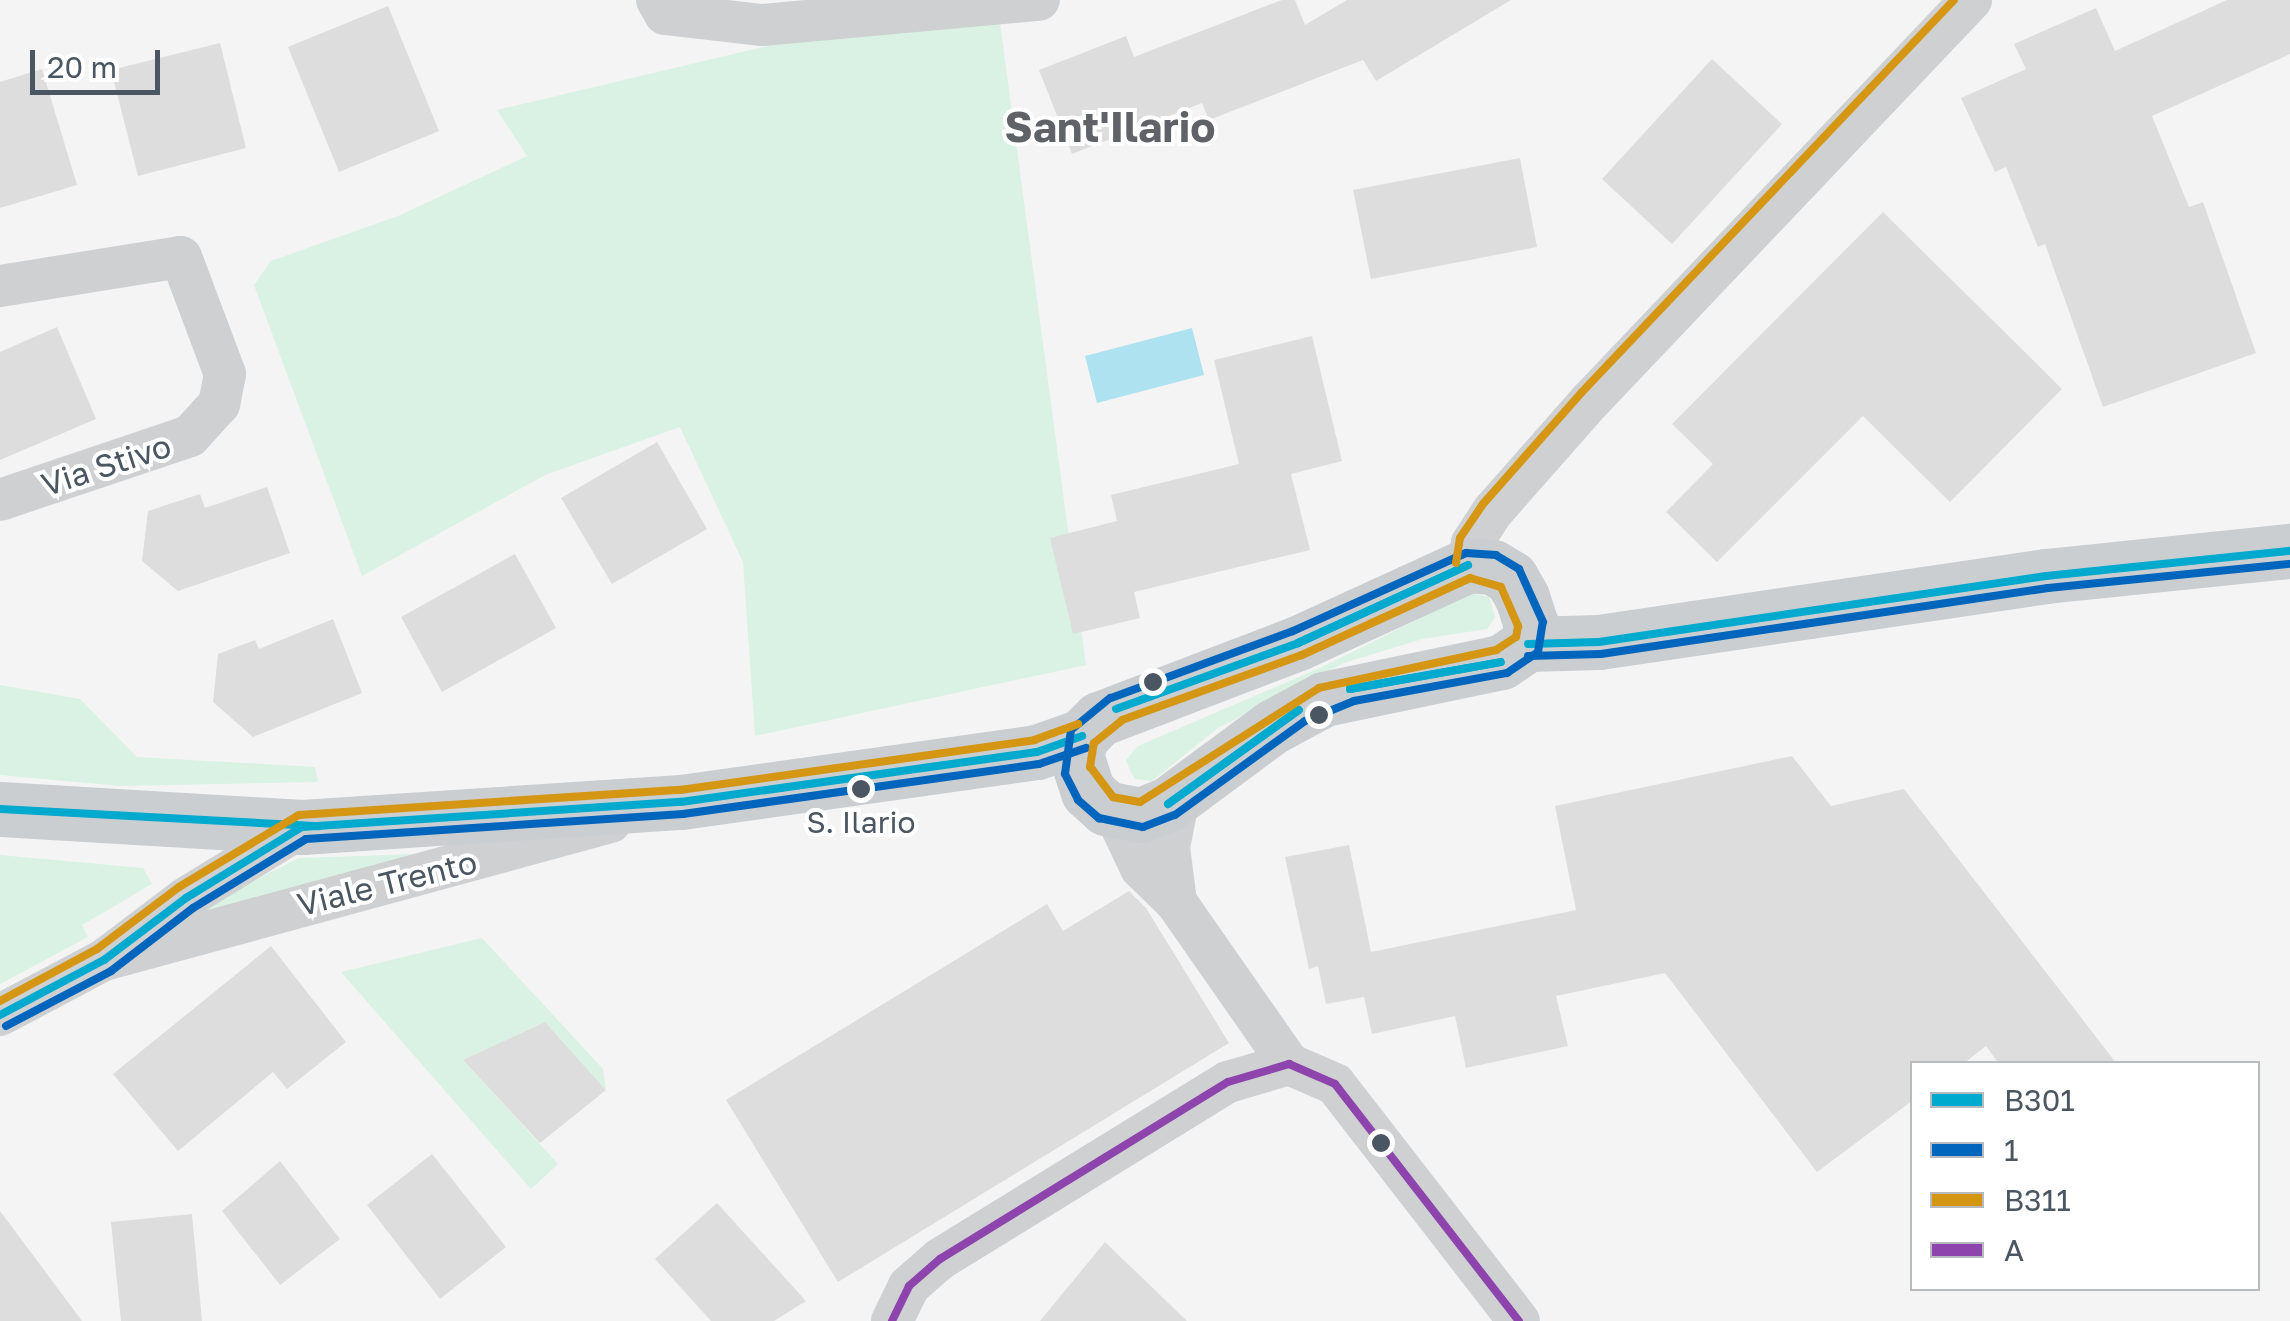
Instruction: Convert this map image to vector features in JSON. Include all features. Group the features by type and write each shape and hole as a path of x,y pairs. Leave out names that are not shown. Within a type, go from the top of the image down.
{"main road":[{"path":"1082,736 1077,771 1088,792 1114,811 1141,816 1178,797 1299,710 1350,689 1502,662 1528,644 1599,642 2046,576 2290,552"},
{"path":"1468,565 1493,567 1510,578 1531,624 1528,644"},
{"name":"Viale Trento","path":"681,802 1037,752 1082,736 1116,709 1298,643 1468,565"},
{"path":"0,809 302,827 681,802"}],"street":[{"path":"657,0 665,14 762,24 1039,0"},
{"path":"1468,565 1472,543 1494,511 1578,414 1971,0"},
{"name":"Via Stivo","path":"0,286 181,257 225,374 220,404 190,436 0,500"},
{"path":"1176,902 1169,847 1178,797"},
{"name":"Viale Trento","path":"104,960 681,802"},
{"path":"1114,811 1142,868 1176,902 1289,1064 1335,1084 1519,1321"},
{"name":"Viale Trento","path":"0,1015 104,960 186,898 302,827"},
{"path":"892,1321 909,1286 940,1259 1228,1082 1289,1064"}],"green space":[{"path":"961,0 997,0 1086,665 755,736 743,562 680,427 545,475 362,576 254,285 271,261 398,216 527,156 497,110"},
{"path":"1471,593 1489,597 1495,617 1487,629 1422,639 1344,663 1218,728 1152,781 1135,779 1130,770 1126,760 1138,746 1320,668"},
{"path":"0,685 80,699 137,757 315,767 318,782 120,786 0,775"},
{"path":"445,853 182,917 299,858"},
{"path":"0,855 143,868 152,884 82,925 88,937 0,984"},
{"path":"482,938 603,1069 606,1090 545,1022 463,1060 558,1164 531,1189 341,972"}],"water":[{"path":"1192,328 1204,375 1097,403 1085,356"}],"building":[{"path":"1282,0 1295,0 1305,25 1347,0 1511,0 1376,81 1363,60 1209,120 1202,103 1072,154 1039,70 1126,36 1134,57"},
{"path":"2227,0 2290,0 2290,54 2152,116 2189,207 2203,202 2256,353 2103,407 2045,244 2038,247 2006,167 1995,172 1961,98 2026,69 2014,44 2096,8 2115,51"},
{"path":"388,6 439,131 339,172 288,47"},
{"path":"220,43 246,148 138,176 111,70"},
{"path":"1712,59 1782,124 1672,244 1602,179"},
{"path":"42,69 77,185 0,208 0,82"},
{"path":"1520,158 1537,247 1371,279 1353,190"},
{"path":"1883,212 2062,389 1950,502 1863,416 1717,562 1666,512 1713,464 1672,424"},
{"path":"57,327 96,419 0,460 0,352"},
{"path":"1312,336 1342,461 1291,474 1310,550 1134,592 1140,618 1073,634 1050,538 1117,521 1111,495 1239,464 1214,360"},
{"path":"657,442 707,529 612,584 561,498"},
{"path":"267,487 290,553 178,591 142,561 148,511 200,494 205,508"},
{"path":"515,554 556,628 442,692 401,617"},
{"path":"333,619 362,693 253,737 213,702 218,654 255,640 259,649"},
{"path":"1792,756 1831,806 1904,789 2115,1061 1997,1061 1986,1046 1967,1061 1910,1061 1910,1102 1817,1172 1665,973 1556,996 1568,1046 1466,1068 1455,1016 1372,1034 1364,997 1326,1004 1318,966 1309,969 1285,857 1349,845 1371,952 1576,910 1555,806"},
{"path":"1129,891 1146,908 1229,1043 838,1282 726,1100 1047,904 1063,931"},
{"path":"271,946 346,1042 287,1089 273,1072 178,1151 113,1074"},
{"path":"545,1022 606,1090 540,1143 463,1060"},
{"path":"432,1154 506,1247 440,1299 367,1205"},
{"path":"280,1161 340,1239 280,1285 222,1211"},
{"path":"717,1203 806,1301 774,1321 711,1321 655,1259"},
{"path":"0,1211 82,1321 0,1321"},
{"path":"192,1214 202,1321 121,1321 111,1222"},
{"path":"1105,1242 1187,1321 1040,1321"}],"transit line":[{"name":"B311","path":"1456,563 1460,538 1483,504 1582,392 1954,0"},
{"name":"B301","path":"1528,644 1599,642 2046,576 2290,551"},
{"name":"1","path":"1110,698 1071,730 1065,774 1078,800 1099,818 1143,827 1175,815 1305,721 1354,701 1507,673 1538,652 1543,622 1519,569 1496,555 1466,553 1293,631 1111,698"},
{"name":"1","path":"1528,656 1601,654 2048,588 2290,564"},
{"name":"B301","path":"1298,643 1468,565"},
{"name":"B301","path":"1298,643 1468,565"},
{"name":"B311","path":"1470,578 1501,587 1518,626 1516,637 1496,650 1319,688 1140,802 1113,797 1090,767 1094,743 1122,720 1302,655 1470,578"},
{"name":"B301","path":"1116,709 1298,643"},
{"name":"B301","path":"1350,689 1501,662"},
{"name":"B301","path":"1350,689 1501,662"},
{"name":"B301","path":"1168,804 1299,710"},
{"name":"B301","path":"1168,804 1299,710"},
{"name":"B311","path":"0,1001 97,949 179,887 299,815 680,790 1034,740 1078,724"},
{"name":"B301","path":"0,1015 104,960 186,898 302,827 681,802 1037,752 1082,736"},
{"name":"1","path":"6,1026 111,971 193,908 306,839 683,814 1039,764 1086,748"},
{"name":"B301","path":"0,809 319,826"},
{"name":"A","path":"892,1321 909,1286 940,1259 1228,1082 1289,1064 1335,1084 1519,1321"}],"place":[{"name":"S. Ilario","path":"861,789"}],"district":[{"name":"Sant'Ilario","path":"1110,126"}]}
